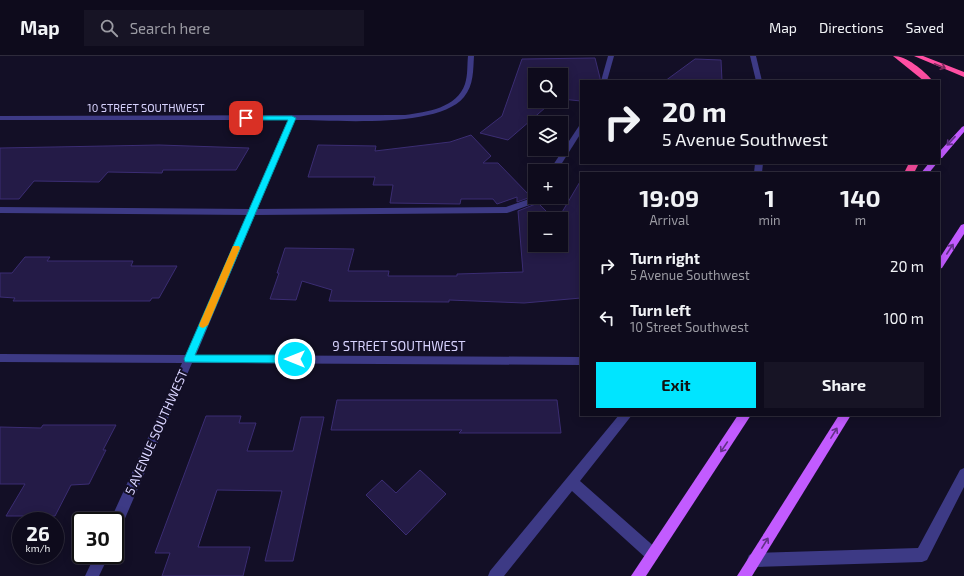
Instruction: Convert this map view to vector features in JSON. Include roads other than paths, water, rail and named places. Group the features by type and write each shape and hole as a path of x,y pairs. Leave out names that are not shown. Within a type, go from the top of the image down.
{"highway":[{"path":"896,56 928,80"},
{"path":"917,56 964,75"}],"main road":[{"path":"940,155 964,128"},
{"path":"926,172 932,164"},
{"path":"940,264 963,229"},
{"path":"638,576 744,416"},
{"path":"744,576 844,416"}],"street":[{"name":"10 STREET SOUTHWEST","path":"0,118 396,118 437,111 453,103 467,87 471,56"},
{"path":"604,80 611,56"},
{"path":"753,56 759,80"},
{"name":"5 AVENUE SOUTHWEST","path":"121,512 189,359 292,118"},
{"path":"557,164 580,129"},
{"path":"0,210 252,212 507,210 528,202"},
{"name":"9 STREET SOUTHWEST","path":"0,358 580,361"},
{"path":"495,576 625,416"},
{"path":"754,560 922,555 964,474"},
{"path":"572,483 652,554"},
{"path":"92,576 98,564"}]}
